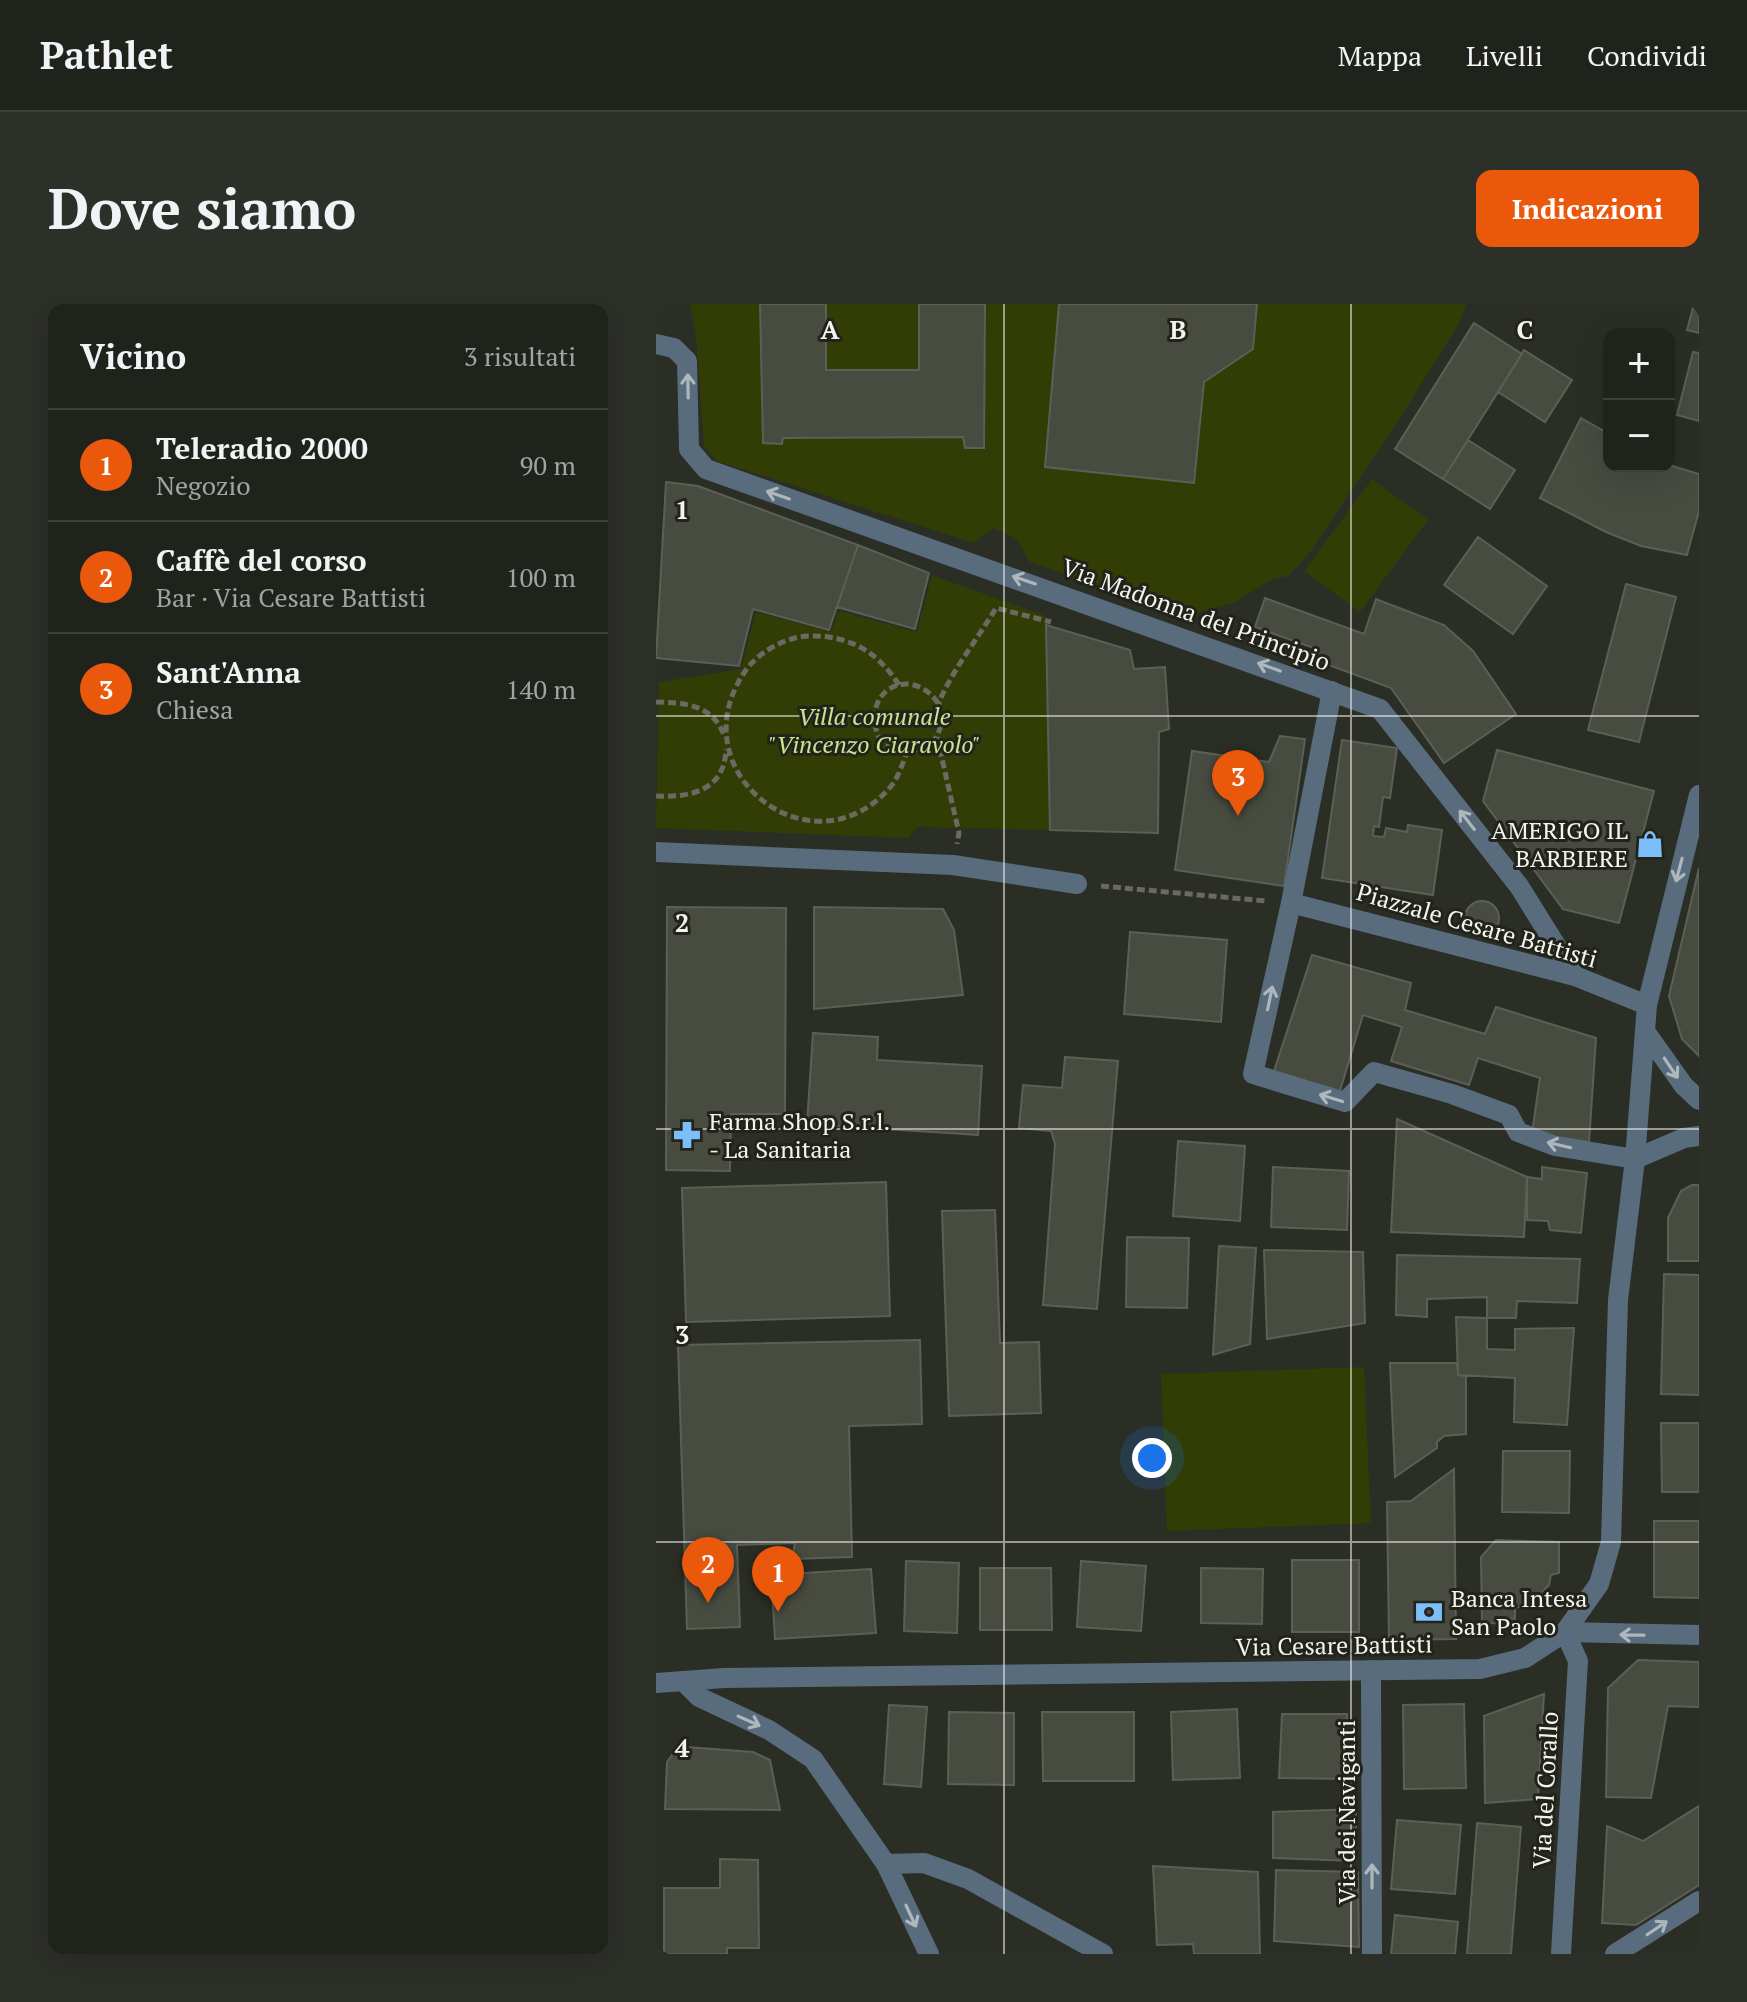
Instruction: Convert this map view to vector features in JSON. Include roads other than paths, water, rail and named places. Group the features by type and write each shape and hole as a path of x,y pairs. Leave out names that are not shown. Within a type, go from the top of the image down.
{"street":[{"name":"Via Madonna del Principio","path":"656,344 674,348 687,361 689,449 706,469 1380,709 1519,886 1575,976"},
{"path":"1332,691 1291,903 1253,1074 1345,1102 1374,1072 1452,1094 1509,1115 1518,1132 1555,1146 1635,1159 1684,1138 1699,1136"},
{"name":"Via Cesare Battisti","path":"656,1683 1480,1669 1525,1658 1565,1632 1599,1584 1611,1542 1618,1300 1635,1159 1647,1005 1699,795"},
{"path":"656,852 953,865 1077,884"},
{"name":"Piazzale Cesare Battisti","path":"1291,903 1575,976 1647,1005"},
{"path":"1647,1034 1684,1086 1699,1100"},
{"path":"1565,1632 1699,1635"},
{"name":"Via del Corallo","path":"1561,1954 1578,1661 1565,1632"},
{"name":"Via dei Naviganti","path":"1371,1670 1372,1954"},
{"path":"683,1681 699,1697 769,1730 813,1759 886,1864 929,1954"},
{"path":"886,1864 924,1863 968,1879 1103,1954"},
{"path":"1615,1954 1699,1901"}],"place":[{"name":"Sant'Anna","path":"1238,816"},
{"name":"AMERIGO IL BARBIERE","path":"1650,844"},
{"name":"Farma Shop S.r.l. - La Sanitaria","path":"687,1135"},
{"name":"Caffè del corso","path":"708,1603"},
{"name":"Teleradio 2000","path":"778,1612"},
{"name":"Banca Intesa San Paolo","path":"1429,1612"}],"park label":[{"name":"Villa comunale \"Vincenzo Ciaravolo\"","path":"874,730"}]}
